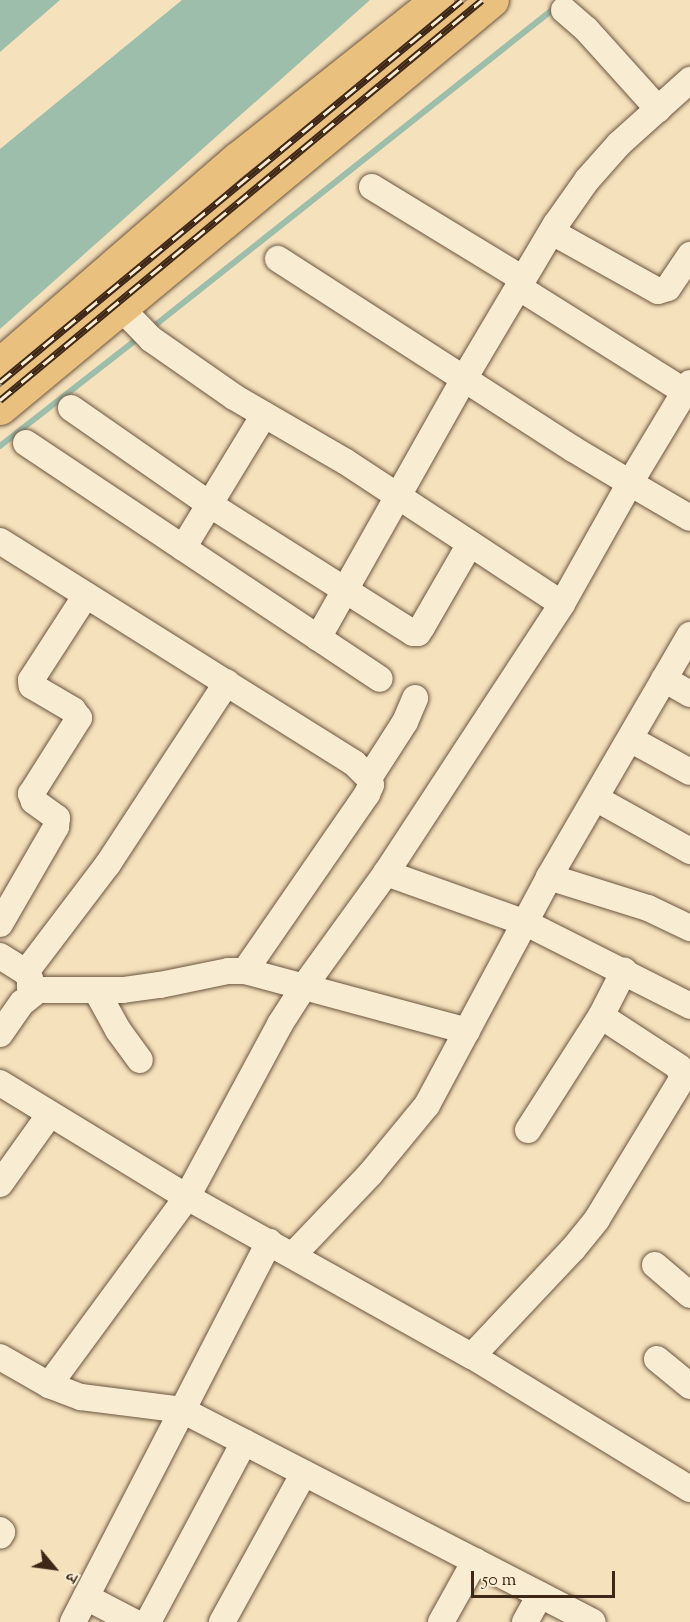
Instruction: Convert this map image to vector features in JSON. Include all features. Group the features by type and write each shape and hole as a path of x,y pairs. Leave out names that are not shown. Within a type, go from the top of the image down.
{"main road":[{"path":"0,364 237,159 437,0"},
{"path":"0,408 136,323 492,0"}],"street":[{"path":"564,10 585,29 658,109"},
{"path":"318,638 465,377 586,180 619,144 690,80"},
{"path":"49,1385 187,1197 280,1024 305,985 386,873 562,604 630,483 688,390 372,187"},
{"path":"552,232 658,291 668,288 690,255"},
{"path":"278,260 465,377 573,449 690,518"},
{"path":"136,323 264,415 346,462 562,604"},
{"path":"71,408 209,504 406,630 418,633 470,544"},
{"path":"183,548 264,415"},
{"path":"26,443 380,679"},
{"path":"0,542 354,763 369,778 371,785 368,794 245,970"},
{"path":"0,924 56,827 57,818 34,801 31,794 79,718 73,710 32,686 31,680 86,595"},
{"path":"293,1255 400,1140 427,1105 549,877 597,799 690,635"},
{"path":"664,679 690,694"},
{"path":"0,1034 28,983 227,682"},
{"path":"369,778 405,722 415,698"},
{"path":"630,739 690,771"},
{"path":"597,799 690,851"},
{"path":"386,873 526,923 690,1006"},
{"path":"549,877 648,908 690,928"},
{"path":"0,956 28,983 46,989 140,988 228,971 245,970 467,1031"},
{"path":"528,1130 601,1016 624,971"},
{"path":"96,990 118,1030 140,1060"},
{"path":"472,1356 573,1249 597,1219 682,1079 679,1067 601,1016"},
{"path":"0,1083 187,1197 472,1356 690,1489"},
{"path":"0,1184 50,1114"},
{"path":"73,1622 269,1242"},
{"path":"655,1265 690,1295"},
{"path":"0,1357 49,1385 81,1397 182,1410 593,1622"},
{"path":"657,1359 690,1386"},
{"path":"148,1622 244,1442"},
{"path":"222,1622 304,1473"},
{"path":"0,1530 0,1536"},
{"path":"441,1622 475,1561"},
{"path":"525,1622 540,1595"},
{"path":"86,1597 134,1622"}],"shaded area":[{"path":"0,0 60,0 0,52"},
{"path":"182,0 370,0 0,329 0,149"}],"waterway":[{"path":"149,330 557,6"},
{"path":"0,446 141,336"}],"railway":[{"path":"0,382 462,0"},
{"path":"0,400 482,0"}]}
